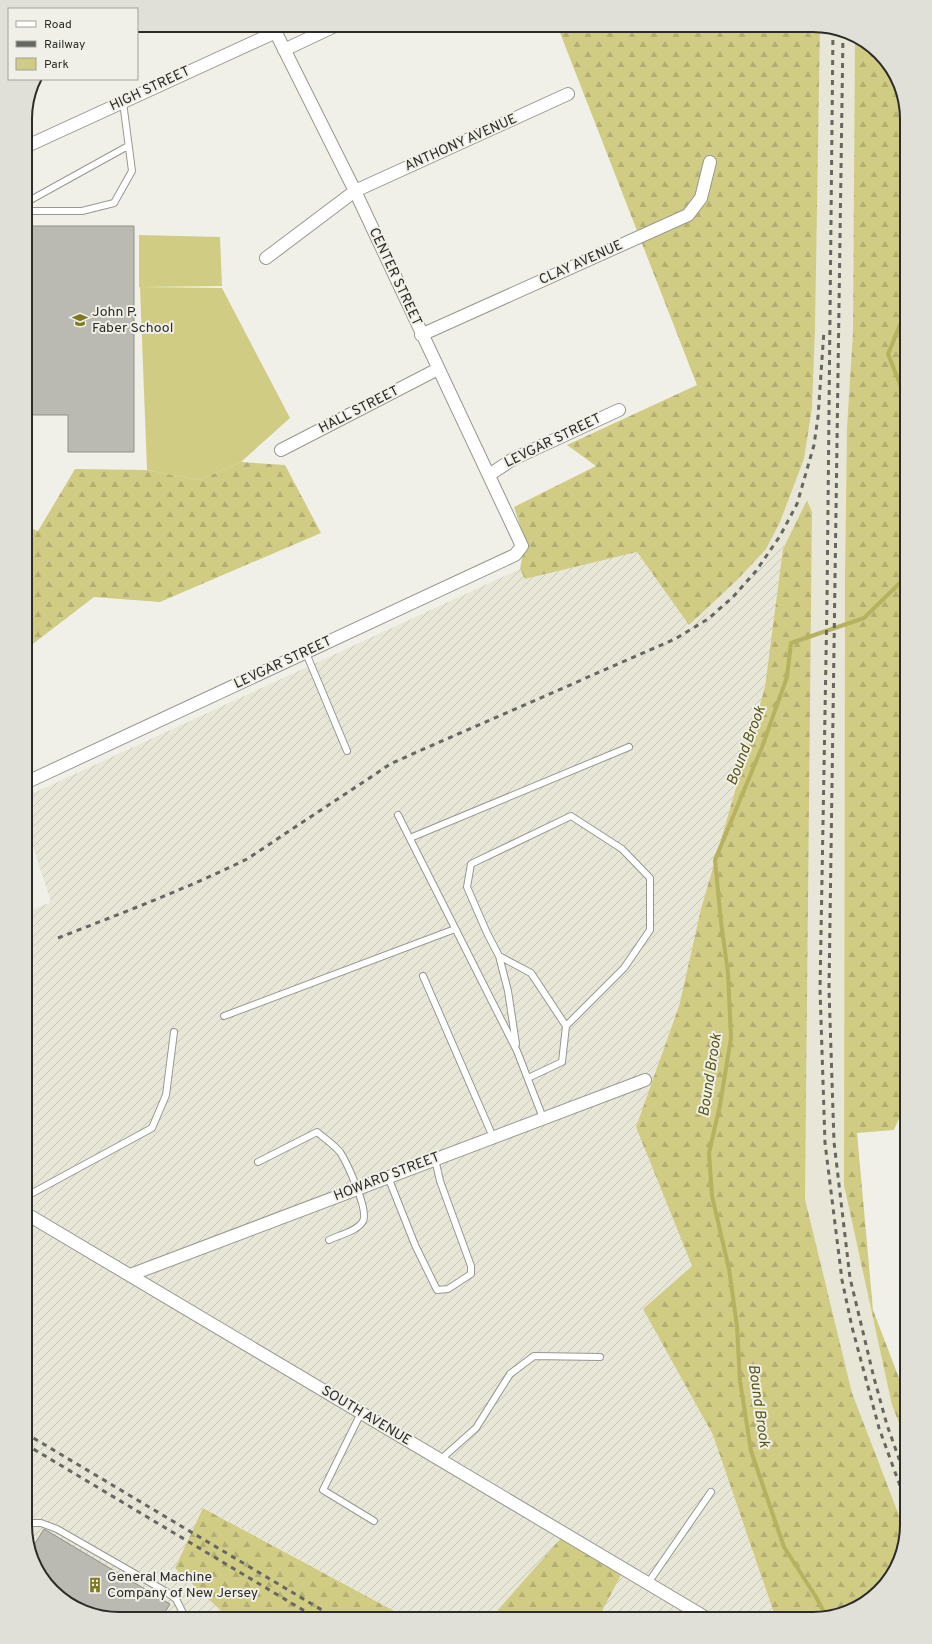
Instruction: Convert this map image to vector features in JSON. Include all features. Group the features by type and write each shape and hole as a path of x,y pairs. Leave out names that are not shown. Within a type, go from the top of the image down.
{"street":[{"name":"HIGH STREET","path":"32,144 123,102 266,32"},
{"name":"CENTER STREET","path":"276,32 355,192 421,335 515,530"},
{"path":"284,50 322,32"},
{"name":"ANTHONY AVENUE","path":"266,258 355,192 568,94"},
{"name":"CLAY AVENUE","path":"421,335 688,215 701,198 710,162"},
{"name":"HALL STREET","path":"281,450 438,369"},
{"name":"LEVGAR STREET","path":"489,475 513,458 619,410"},
{"name":"LEVGAR STREET","path":"32,780 516,555 522,546 515,530"},
{"name":"HOWARD STREET","path":"130,1275 645,1080"},
{"name":"SOUTH AVENUE","path":"32,1216 696,1612"}],"lane":[{"path":"32,211 82,211 114,203 132,171 123,102"},
{"path":"32,200 128,146"},
{"path":"306,653 347,751"},
{"path":"410,838 629,747"},
{"path":"398,815 517,1051 543,1118"},
{"path":"517,1051 508,991 499,956 487,933 467,887 471,864 571,816 622,849 650,878 650,930 624,968 566,1026 562,1062 528,1078"},
{"path":"224,1016 455,929"},
{"path":"499,956 531,973 566,1026"},
{"path":"423,976 493,1137"},
{"path":"32,1193 152,1128 166,1095 174,1032"},
{"path":"258,1162 317,1132 339,1152 357,1189 364,1208 364,1219 360,1226 329,1240"},
{"path":"388,1177 415,1245 437,1290 448,1289 471,1274 471,1266 440,1181 435,1159"},
{"path":"440,1460 476,1428 510,1374 534,1356 600,1357"},
{"path":"361,1413 323,1490 374,1521"},
{"path":"648,1583 711,1492"},
{"path":"32,1523 41,1523 57,1529 151,1581 176,1599 182,1612"}],"shaded area":[{"path":"820,32 841,37 855,43 853,332 847,427 845,573 844,1185 892,1405 900,1426 900,1518 852,1393 805,1199 812,512 807,500 783,549 683,634 780,522 804,459 812,408 815,330"},
{"path":"785,545 765,687 701,909 679,1006 636,1127 692,1266 643,1309 713,1435 774,1612 602,1612 622,1573 562,1538 496,1612 396,1612 204,1508 175,1568 222,1612 113,1612 80,1603 54,1582 41,1564 35,1548 32,1525 32,910 51,902 32,844 32,794 520,569 526,579 637,552 689,625 684,633"}],"green space":[{"path":"560,32 820,32 815,330 812,408 804,459 780,522 766,549 736,581 689,625 637,552 525,579 520,569 525,541 514,507 596,466 567,445 697,385"},
{"path":"855,43 878,62 891,80 897,96 900,119 900,1116 894,1130 857,1133 873,1310 900,1381 900,1426 892,1405 844,1185 845,573 847,427 853,332"},
{"path":"139,235 220,237 222,286 139,287"},
{"path":"140,287 222,288 290,418 241,462 199,480 147,470"},
{"path":"241,462 285,465 321,533 160,602 94,597 32,645 32,529 38,531 75,469 147,470 199,480"},
{"path":"807,500 812,512 805,1199 852,1393 900,1518 897,1548 888,1569 875,1587 852,1603 836,1609 813,1612 774,1612 713,1435 643,1309 692,1266 636,1127 679,1006 701,909 765,687 783,549"},
{"path":"203,1508 396,1612 222,1612 175,1568"},
{"path":"562,1537 622,1573 602,1612 496,1612"}],"building":[{"name":"John P. Faber School","path":"32,226 134,226 134,452 68,452 68,415 32,415"},
{"name":"General Machine Company of New Jersey","path":"44,1529 170,1604 165,1612 113,1612 80,1603 54,1582 41,1564 34,1545"}],"waterway":[{"name":"Bound Brook","path":"900,325 888,354 900,384"},
{"name":"Bound Brook","path":"823,1611 784,1547 751,1451 740,1381 737,1326 729,1269 712,1196 709,1153 720,1105 731,1038 728,973 715,860 762,747 787,677 791,643 864,618 900,583"}],"railway":[{"path":"833,35 827,602 820,989 825,1143 842,1280 852,1327 879,1428 900,1486"},
{"path":"843,38 829,989 834,1142 850,1278 874,1378 887,1425 900,1461"},
{"path":"58,938 177,891 247,859 392,763 675,639 708,619 733,597 756,571 780,536 797,504 814,445 818,417 824,330"},
{"path":"32,1437 325,1612"},
{"path":"32,1448 306,1612"}],"place":[{"name":"John P. Faber School","path":"80,320"},
{"name":"General Machine Company of New Jersey","path":"95,1585"}]}
